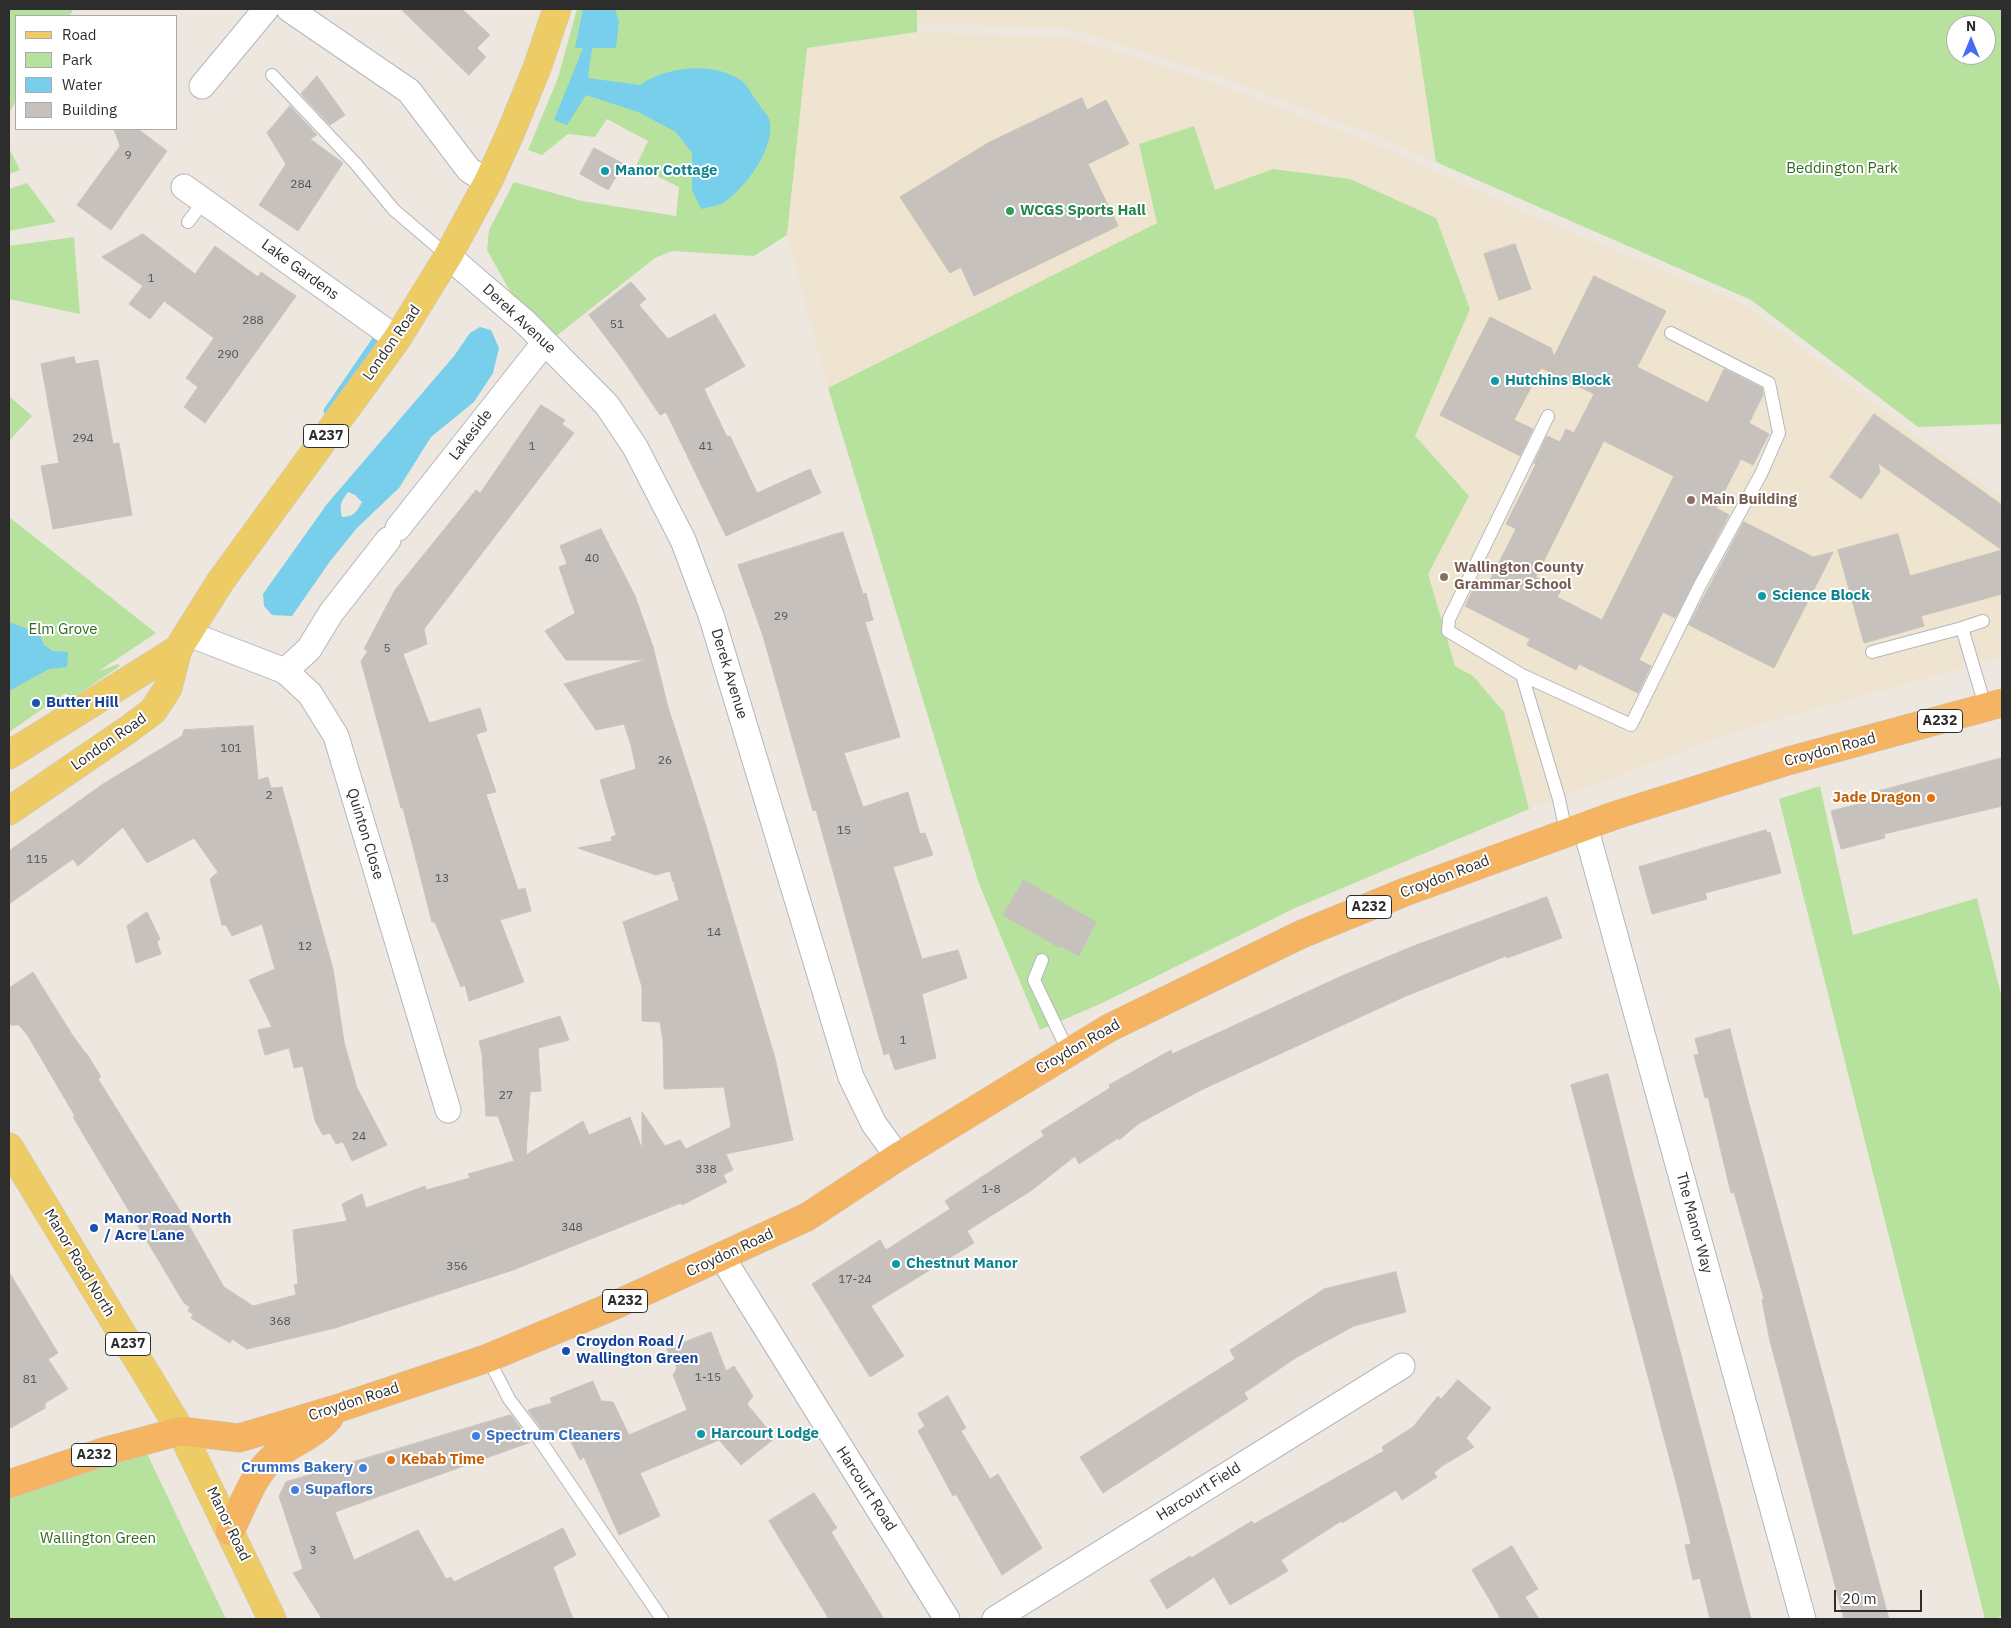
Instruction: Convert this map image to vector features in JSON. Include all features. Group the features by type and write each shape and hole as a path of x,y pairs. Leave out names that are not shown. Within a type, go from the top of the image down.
{"highway":[{"name":"Croydon Road","path":"181,1431 239,1438 336,1409 488,1358 578,1321 807,1217 898,1157 1068,1051 1126,1019 1302,934 1405,892 1576,829 1788,762 1994,706"},
{"path":"230,1531 261,1470 275,1456 322,1426 336,1409"},
{"name":"A232","path":"9,1484 106,1451 181,1431"}],"main road":[{"name":"London Road","path":"9,811 129,730 153,711 168,688 184,641 220,582 397,339 448,256 488,182 537,68 556,9"},
{"name":"London Road","path":"9,755 184,641"},
{"name":"Manor Road North","path":"9,1147 181,1431"},
{"name":"Manor Road","path":"181,1431 272,1619"}],"street":[{"path":"202,86 266,9"},
{"path":"289,9 331,40 408,91 470,170 488,182"},
{"path":"319,9 331,40"},
{"name":"Lake Gardens","path":"194,194 397,339"},
{"name":"Derek Avenue","path":"448,256 526,323 607,406 635,447 683,540 711,615 850,1077 874,1124 898,1157"},
{"name":"Lakeside","path":"285,671 309,649 331,613 545,342"},
{"name":"Quinton Close","path":"184,641 285,671 310,694 336,736 448,1110"},
{"name":"The Manor Way","path":"1576,829 1803,1619"},
{"name":"Harcourt Road","path":"722,1257 947,1619"},
{"name":"Harcourt Field","path":"995,1619 1402,1366"}],"lane":[{"path":"272,75 356,164 394,210 448,256"},
{"name":"Lake Gardens","path":"188,222 194,194"},
{"path":"1548,416 1449,619 1448,631 1522,675 1631,725 1699,587 1761,474 1779,433 1769,383 1671,333"},
{"path":"1872,652 1983,621"},
{"path":"1962,628 1994,706"},
{"path":"1522,675 1559,799 1576,829"},
{"path":"1042,960 1034,980 1068,1051"},
{"path":"488,1358 509,1399 537,1436 662,1619"}],"shaded area":[{"path":"917,9 1413,9 1436,162 1379,137 1222,77 1070,29 917,23"},
{"name":"Wallington County Grammar School","path":"917,32 1070,38 1219,85 1375,144 1531,215 1746,305 1911,432 2002,498 2002,657 1743,729 1529,809 1293,909 1102,1003 1040,1030 979,884 828,388 787,235 807,48"}],"green space":[{"path":"9,9 74,9 70,15 15,15 15,102 9,113"},
{"path":"577,9 917,9 917,32 807,48 787,235 754,256 672,251 655,258 555,337 516,302 487,250 489,230 514,182 582,201 676,216 679,187 636,166 648,141 607,119 595,137 568,134 542,155 528,150 558,78"},
{"name":"Beddington Park","path":"1413,9 2002,9 2002,424 1918,427 1751,300 1436,162"},
{"path":"1194,126 1215,190 1273,169 1350,179 1436,218 1470,309 1415,436 1469,496 1428,574 1455,666 1473,676 1504,712 1529,809 1293,909 1102,1003 1040,1030 979,884 828,388 1157,223 1139,144"},
{"path":"9,148 20,170 9,174"},
{"path":"27,183 56,222 9,231 9,189"},
{"path":"74,237 80,314 9,299 9,246"},
{"path":"9,396 32,416 9,441"},
{"name":"Elm Grove","path":"9,517 156,633 99,671 118,664 120,666 70,700 66,693 9,732"},
{"path":"1820,786 1853,935 1977,898 2002,998 2002,1616 1995,1619 1985,1619 1779,799"},
{"name":"Wallington Green","path":"141,1441 226,1619 9,1619 9,1485"}],"water":[{"path":"583,9 615,9 619,22 616,48 592,48 588,78 640,85 676,70 704,68 730,75 742,81 746,86 769,119 768,142 757,166 741,188 723,203 701,209 692,190 692,153 676,132 638,112 586,95 567,125 554,120 583,48 575,48"},
{"path":"480,327 491,330 499,348 493,373 474,402 431,437 399,488 357,528 331,560 292,616 272,615 264,606 263,594 327,504 454,356 470,333","holes":["348,492 355,495 362,502 360,506 352,515 342,517 341,504 344,498"]},
{"path":"9,622 39,633 44,645 53,651 68,652 67,667 49,669 9,691"}],"building":[{"path":"401,9 462,9 490,35 477,48 486,57 469,75"},
{"path":"317,76 345,115 330,125 301,94"},
{"name":"WCGS Sports Hall","path":"1082,98 1087,110 1106,100 1129,144 1088,164 1118,226 974,296 961,267 950,273 900,197 988,143"},
{"path":"290,106 317,135 310,139 343,163 298,231 259,205 286,164 267,133"},
{"path":"114,130 139,130 167,151 111,230 77,205 120,146"},
{"name":"Manor Cottage","path":"594,148 624,164 608,190 580,174"},
{"path":"143,234 195,274 215,246 258,277 261,272 296,296 205,423 184,407 198,387 186,378 214,338 164,301 150,319 129,304 143,286 102,257"},
{"path":"1515,244 1531,289 1499,300 1484,254"},
{"name":"Main Building","path":"1594,276 1666,311 1637,367 1708,403 1724,369 1762,388 1763,395 1749,423 1769,434 1753,465 1741,459 1716,508 1729,515 1675,618 1663,612 1639,660 1651,666 1638,693 1579,664 1576,670 1527,645 1530,639 1465,606 1478,579 1488,584 1516,529 1506,524 1536,464 1534,463 1547,436 1560,442 1566,429 1574,433 1594,394 1541,368 1514,420 1533,429 1520,456 1440,415 1490,317 1551,348 1554,356","holes":["1604,441 1674,476 1602,620 1557,597 1561,590 1536,577"]},
{"path":"631,282 646,299 639,305 668,339 715,314 745,366 704,389 727,437 730,436 757,493 810,469 821,493 726,536 666,412 660,415 623,360 589,315"},
{"path":"74,357 76,364 98,360 113,444 119,443 132,515 53,529 41,466 59,463 41,364"},
{"path":"541,405 565,420 562,424 574,433 424,629 427,644 403,654 429,723 480,708 487,731 476,734 496,792 486,794 518,890 525,888 531,911 500,920 524,982 469,1001 465,985 461,987 435,922 432,922 403,808 401,808 361,661 368,651 364,649 395,590 476,490 480,493"},
{"path":"1874,414 2002,505 2002,550 1878,463 1880,472 1861,499 1830,477"},
{"name":"Science Block","path":"1744,522 1813,557 1833,552 1774,668 1689,625"},
{"path":"601,529 635,596 653,647 668,707 705,823 775,1058 793,1140 726,1154 733,1170 723,1175 727,1182 682,1205 681,1203 513,1270 335,1328 247,1349 232,1339 230,1343 191,1318 193,1314 188,1311 190,1307 184,1303 73,1117 75,1116 28,1036 19,1025 9,1025 9,988 33,972 101,1077 98,1079 184,1217 224,1287 253,1306 296,1295 294,1285 298,1284 293,1230 347,1221 342,1204 362,1194 366,1208 425,1186 426,1190 470,1178 468,1174 514,1161 498,1116 486,1116 482,1054 479,1041 560,1016 569,1040 538,1048 541,1091 530,1092 526,1155 583,1121 589,1135 630,1117 642,1149 642,1112 665,1146 680,1140 686,1149 731,1127 724,1087 664,1089 663,1041 660,1022 642,1021 642,987 623,922 679,900 674,884 677,883 673,882 670,871 656,875 578,848 612,841 611,837 616,835 600,780 636,769 624,724 596,730 564,684 645,660 566,660 545,631 575,613 559,567 567,564 560,546"},
{"path":"843,532 863,594 866,593 873,620 865,622 900,737 844,753 863,807 908,792 920,834 925,833 933,855 893,867 922,959 958,950 967,978 922,994 936,1058 895,1070 889,1053 884,1055 816,810 813,811 763,636 738,565"},
{"path":"1898,534 1910,576 2002,550 2002,594 1921,616 1924,626 1864,643 1838,550"},
{"path":"253,726 258,780 268,777 271,788 282,787 333,969 344,1042 357,1088 387,1145 352,1161 343,1142 336,1144 330,1133 323,1135 315,1121 303,1066 294,1068 289,1048 265,1055 258,1030 272,1027 249,980 275,969 262,924 232,936 226,925 222,925 210,879 218,872 194,838 147,863 123,827 78,866 73,859 9,904 9,851 103,784 182,736 184,730"},
{"path":"2002,758 2002,806 1884,834 1885,838 1841,849 1831,811 1878,799 1876,792"},
{"path":"1766,830 1767,833 1770,832 1781,873 1705,893 1707,899 1652,914 1639,867"},
{"path":"1024,880 1096,922 1079,956 1061,946 1060,948 1003,915"},
{"path":"1547,897 1562,938 1507,958 1506,956 1406,996 1201,1090 1138,1124 1119,1140 1118,1138 1079,1164 1075,1156 1032,1190 967,1231 974,1243 871,1306 904,1356 870,1377 812,1284 880,1240 886,1250 950,1209 945,1201 1044,1136 1041,1131 1110,1088 1109,1085 1171,1050 1172,1054 1344,975 1411,947"},
{"path":"147,912 160,939 157,942 161,954 136,963 127,926"},
{"path":"1730,1029 1889,1619 1844,1619 1770,1341 1762,1300 1764,1299 1734,1192 1731,1193 1708,1097 1705,1098 1694,1055 1699,1054 1695,1039"},
{"path":"1608,1074 1751,1619 1710,1619 1700,1578 1693,1580 1685,1545 1691,1544 1679,1494 1571,1085"},
{"path":"9,1272 58,1353 48,1359 68,1389 45,1403 45,1408 9,1429"},
{"path":"1396,1272 1406,1312 1354,1326 1297,1357 1244,1393 1248,1399 1103,1493 1080,1457 1235,1359 1230,1350 1324,1289"},
{"name":"Harcourt Lodge","path":"711,1332 726,1371 734,1366 753,1396 747,1404 775,1438 741,1465 719,1440 640,1473 660,1516 619,1535 584,1457 580,1460 565,1430 547,1437 528,1410 552,1403 550,1398 593,1381 601,1401 613,1402 629,1435 687,1410 673,1375 677,1368 667,1349"},
{"path":"1458,1380 1491,1408 1466,1438 1474,1447 1442,1466 1434,1473 1437,1477 1402,1500 1396,1490 1342,1523 1341,1521 1281,1560 1288,1571 1230,1605 1214,1577 1167,1609 1150,1580 1252,1521 1254,1524 1384,1451 1382,1447 1413,1427 1438,1396 1441,1399"},
{"path":"948,1396 966,1428 961,1431 990,1479 998,1474 1042,1548 1002,1575 956,1494 953,1496 918,1431 925,1426 918,1414"},
{"path":"511,1415 531,1442 335,1512 354,1560 418,1530 446,1579 451,1577 454,1582 563,1528 576,1555 553,1567 573,1619 322,1619 293,1573 303,1569 279,1496 286,1482"},
{"path":"814,1493 837,1528 831,1532 884,1619 829,1619 769,1521"},
{"path":"1512,1546 1538,1589 1525,1597 1539,1619 1501,1619 1472,1570"}],"waterway":[{"path":"328,411 380,335"}],"place":[{"name":"Manor Cottage","path":"605,171"},
{"name":"WCGS Sports Hall","path":"1010,211"},
{"name":"Hutchins Block","path":"1495,381"},
{"name":"Main Building","path":"1691,500"},
{"name":"Wallington County Grammar School","path":"1444,577"},
{"name":"Science Block","path":"1762,596"},
{"name":"Butter Hill","path":"36,703"},
{"name":"Jade Dragon","path":"1931,798"},
{"name":"Manor Road North / Acre Lane","path":"94,1228"},
{"name":"Chestnut Manor","path":"896,1264"},
{"name":"Croydon Road / Wallington Green","path":"566,1351"},
{"name":"Harcourt Lodge","path":"701,1434"},
{"name":"Spectrum Cleaners","path":"476,1436"},
{"name":"Kebab Time","path":"391,1460"},
{"name":"Crumms Bakery","path":"363,1468"},
{"name":"Supaflors","path":"295,1490"}]}
